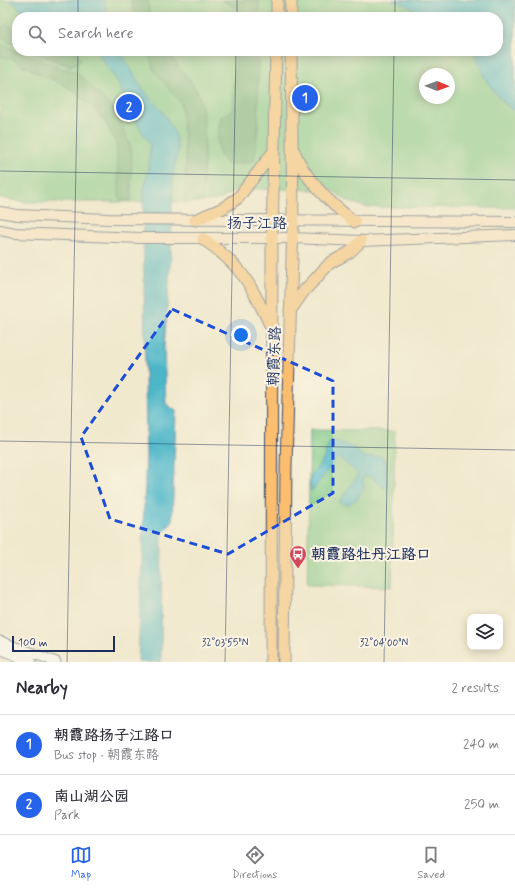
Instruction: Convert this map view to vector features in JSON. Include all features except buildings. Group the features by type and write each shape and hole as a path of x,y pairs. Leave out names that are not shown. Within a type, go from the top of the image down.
{"main road":[{"name":"朝霞东路","path":"271,662 272,238 276,56"},
{"name":"朝霞东路","path":"284,662 286,465 293,222 292,56"},
{"path":"292,147 308,176 326,199 355,222"},
{"path":"195,220 223,208 238,198 274,150"},
{"name":"扬子江路","path":"0,212 17,215 293,222 515,222"},
{"name":"扬子江路","path":"0,230 15,233 139,238 292,238 361,241 515,235"},
{"path":"203,239 221,251 240,270 252,287 272,328"},
{"path":"290,311 304,291 330,263 350,252 361,241"}],"street":[{"path":"0,641 56,662"},
{"path":"0,649 31,662"}],"highlighted area":[{"path":"172,309 333,381 333,493 228,554 110,519 81,437"}],"green space":[{"path":"0,0 515,0 515,208 366,207 349,202 332,190 237,189 222,199 202,202 24,202 0,198"},
{"path":"131,0 148,0 149,12 134,12"},
{"path":"222,0 259,0 259,12 240,12 240,10"},
{"path":"5,24 12,28 12,43 0,35 0,30"},
{"path":"0,44 12,49 12,56 30,56 60,68 77,72 112,107 123,127 132,151 131,200 120,200 116,143 106,123 92,106 65,85 37,73 12,59 0,56"},
{"path":"43,56 79,56 82,60 70,66"},
{"path":"149,56 172,56 192,83 198,94 201,105 204,132 202,202 185,203 186,163 181,103 153,69"},
{"path":"236,56 258,56 258,129 254,161 227,165 218,148 218,136 221,116 233,109"},
{"path":"310,430 395,431 392,587 307,585"}],"water":[{"path":"10,0 105,0 106,12 22,12"},
{"path":"393,0 515,0 515,112 507,106 489,85 480,69 476,56 503,56 503,12 417,12 408,6"},
{"path":"100,56 123,56 142,88 165,115 175,134 178,150 173,173 171,256 164,348 166,404 176,411 172,522 162,534 161,662 138,662 146,454 143,194 149,167 150,144 132,116 118,82"},
{"path":"335,441 354,448 364,458 382,456 386,462 387,486 384,488 371,477 365,476 363,477 364,489 357,499 347,505 339,502 359,474 338,457 312,491 310,482 312,475 324,458 329,442"}],"place":[{"name":"朝霞路扬子江路口","path":"305,98"},
{"name":"南山湖公园","path":"129,107"},
{"name":"朝霞路牡丹江路口","path":"298,569"}]}
